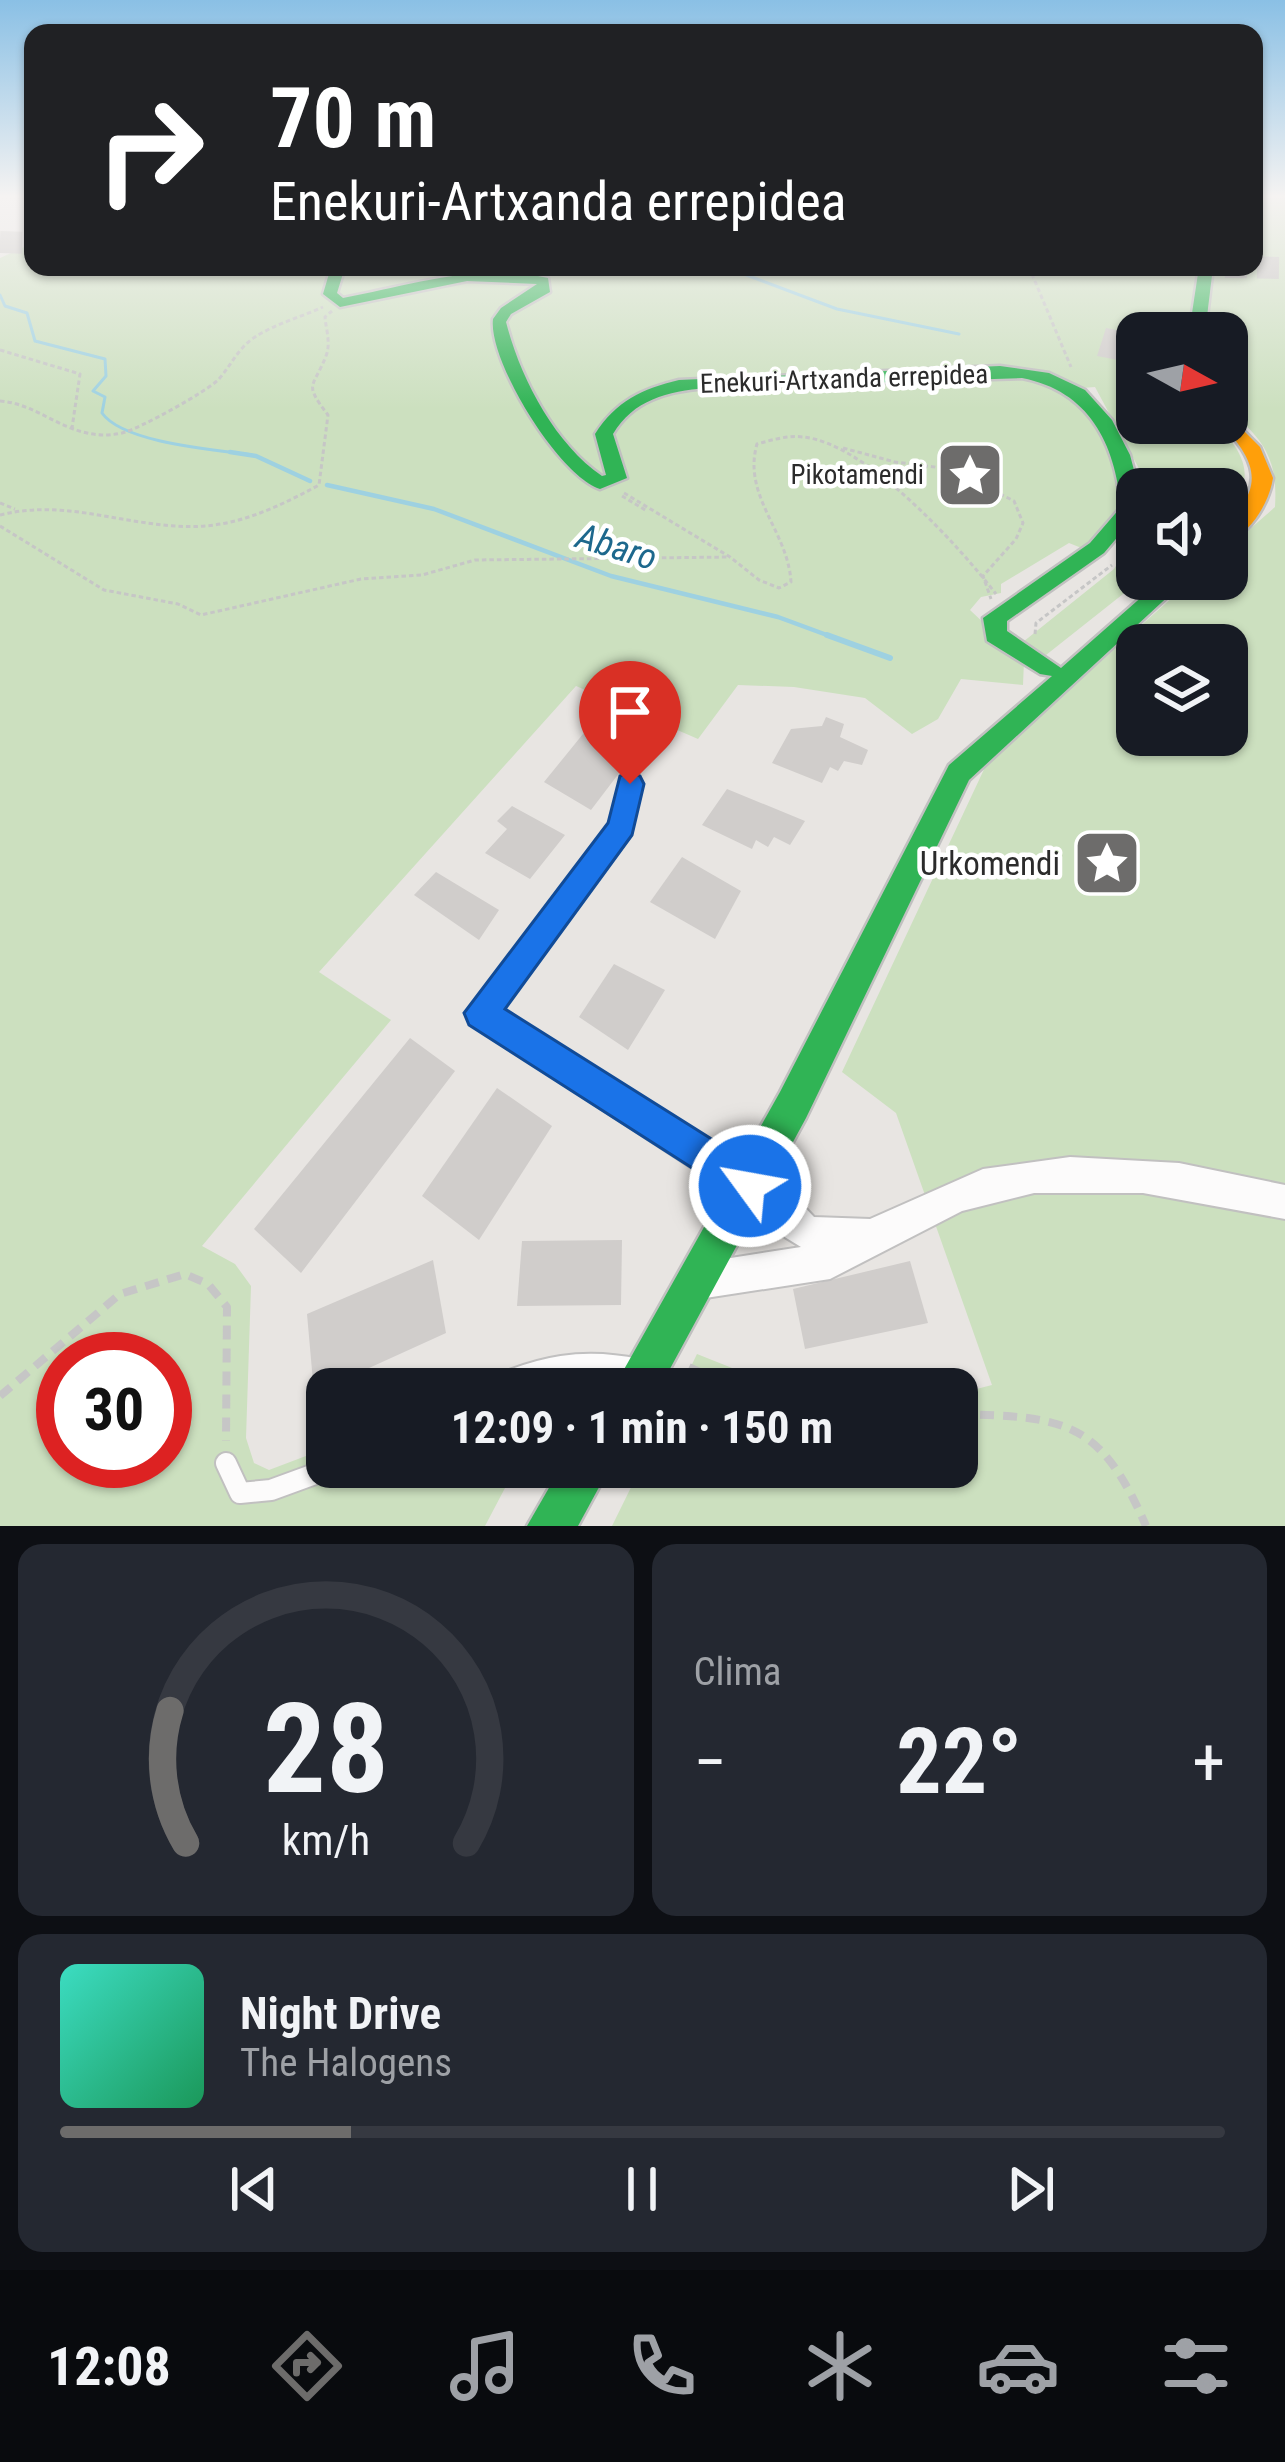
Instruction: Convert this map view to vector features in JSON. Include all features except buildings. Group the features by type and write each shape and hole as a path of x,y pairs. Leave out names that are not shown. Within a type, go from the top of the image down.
{"street":[{"path":"335,276 330,294 340,303"},
{"name":"Enekuri-Artxanda errepidea","path":"340,303 493,276"},
{"name":"Enekuri-Artxanda errepidea","path":"513,276 543,280 544,289 506,311 498,322 504,354 538,422 570,454 585,478 597,483 617,478 604,434 616,412 639,397 679,385 990,373 1049,379 1069,386 1101,421 1125,474 1131,508 1096,548 995,617 995,635 1052,663"},
{"path":"1200,312 1205,276"},
{"path":"1248,442 1262,457 1267,481 1248,514"},
{"path":"648,1368 755,1176 958,773 1052,663 1146,600"},
{"path":"630,784 622,827 481,1013 755,1176 798,1232 826,1241 871,1237"},
{"path":"699,1281 830,1261 871,1237 998,1183 1113,1173 1230,1188 1285,1202"},
{"path":"551,1526 574,1488"}],"lane":[{"path":"551,1368 593,1358 634,1368"},
{"path":"226,1463 240,1493 271,1490 306,1477"}],"path":[{"path":"0,401 25,404 49,422 104,435 148,423 215,383 238,351 257,336 307,311 340,303"},
{"path":"0,503 15,509 205,526 236,519 320,485 328,416 313,399 311,382 329,351 325,317 340,303"},
{"path":"0,350 80,374 72,428"},
{"path":"620,490 770,587 791,582 791,556 749,476 758,444 797,435 895,462 950,469 1014,501 1023,523 1016,538 982,576"},
{"path":"843,448 867,464 982,576 987,595 1001,601"},
{"path":"0,515 15,509"},
{"path":"0,526 104,590 178,604 202,615 362,578 422,575 475,560 730,557"},
{"path":"1052,663 1033,628 1036,623 1116,559"},
{"path":"0,1396 120,1294 184,1274 208,1284 226,1307 226,1463"},
{"path":"978,1414 1028,1415 1082,1430 1111,1453 1127,1477 1146,1526"}],"green space":[{"path":"0,266 24,266 24,276 1263,276 1263,266 1285,266 1285,1526 612,1526 631,1488 978,1488 978,1389 992,1385 896,1113 842,1072 987,763 1116,648 1116,756 1248,756 1248,624 1143,624 1169,600 1248,600 1248,531 1275,507 1271,463 1248,427 1248,312 1116,312 1116,426 1095,387 1068,389 1097,427 1110,458 1116,478 1116,514 1084,549 1069,543 1001,584 1001,593 981,597 970,610 1024,661 1023,685 961,679 938,719 912,734 865,698 794,687 738,685 698,739 576,686 319,972 391,1020 202,1246 235,1264 251,1286 246,1438 254,1463 269,1470 306,1456 306,1488 505,1488 485,1526 0,1526"},
{"path":"1126,444 1234,444 1244,468 1139,468"},
{"path":"1116,566 1116,600 1046,655 1023,642"},
{"path":"697,1354 732,1368 690,1368"}],"waterway":[{"path":"749,276 837,309 959,334"},
{"name":"Abaro","path":"0,295 5,306 27,313 35,341 105,359 106,376 93,391 105,397 102,413 113,423 149,438 252,455"},
{"name":"Abaro","path":"230,452 256,456 310,481"},
{"name":"Abaro","path":"327,485 434,509 611,576 778,617 835,638"},
{"name":"Abaro","path":"827,635 890,658"}],"tunnel":[{"path":"1263,268 1285,268"}],"traffic: fast":[{"path":"335,276 330,294 340,303 480,276"},
{"path":"518,276 543,281 545,289 506,311 498,322 516,375 581,469 600,483 617,478 604,434 610,423 635,401 679,385 1000,371 1043,377 1079,393 1113,437 1126,473 1131,508 1097,548 995,618 995,635 1049,668"},
{"path":"1200,312 1205,276"},
{"path":"647,1368 793,1105 959,773 1153,600"},
{"path":"551,1526 574,1488"}],"traffic: slow":[{"path":"1248,443 1263,478 1248,513"}],"place":[{"name":"Pikotamendi","path":"970,475"},
{"name":"Urkomendi","path":"1107,863"}],"route":[{"path":"630,784 622,827 481,1013 750,1186"}]}
